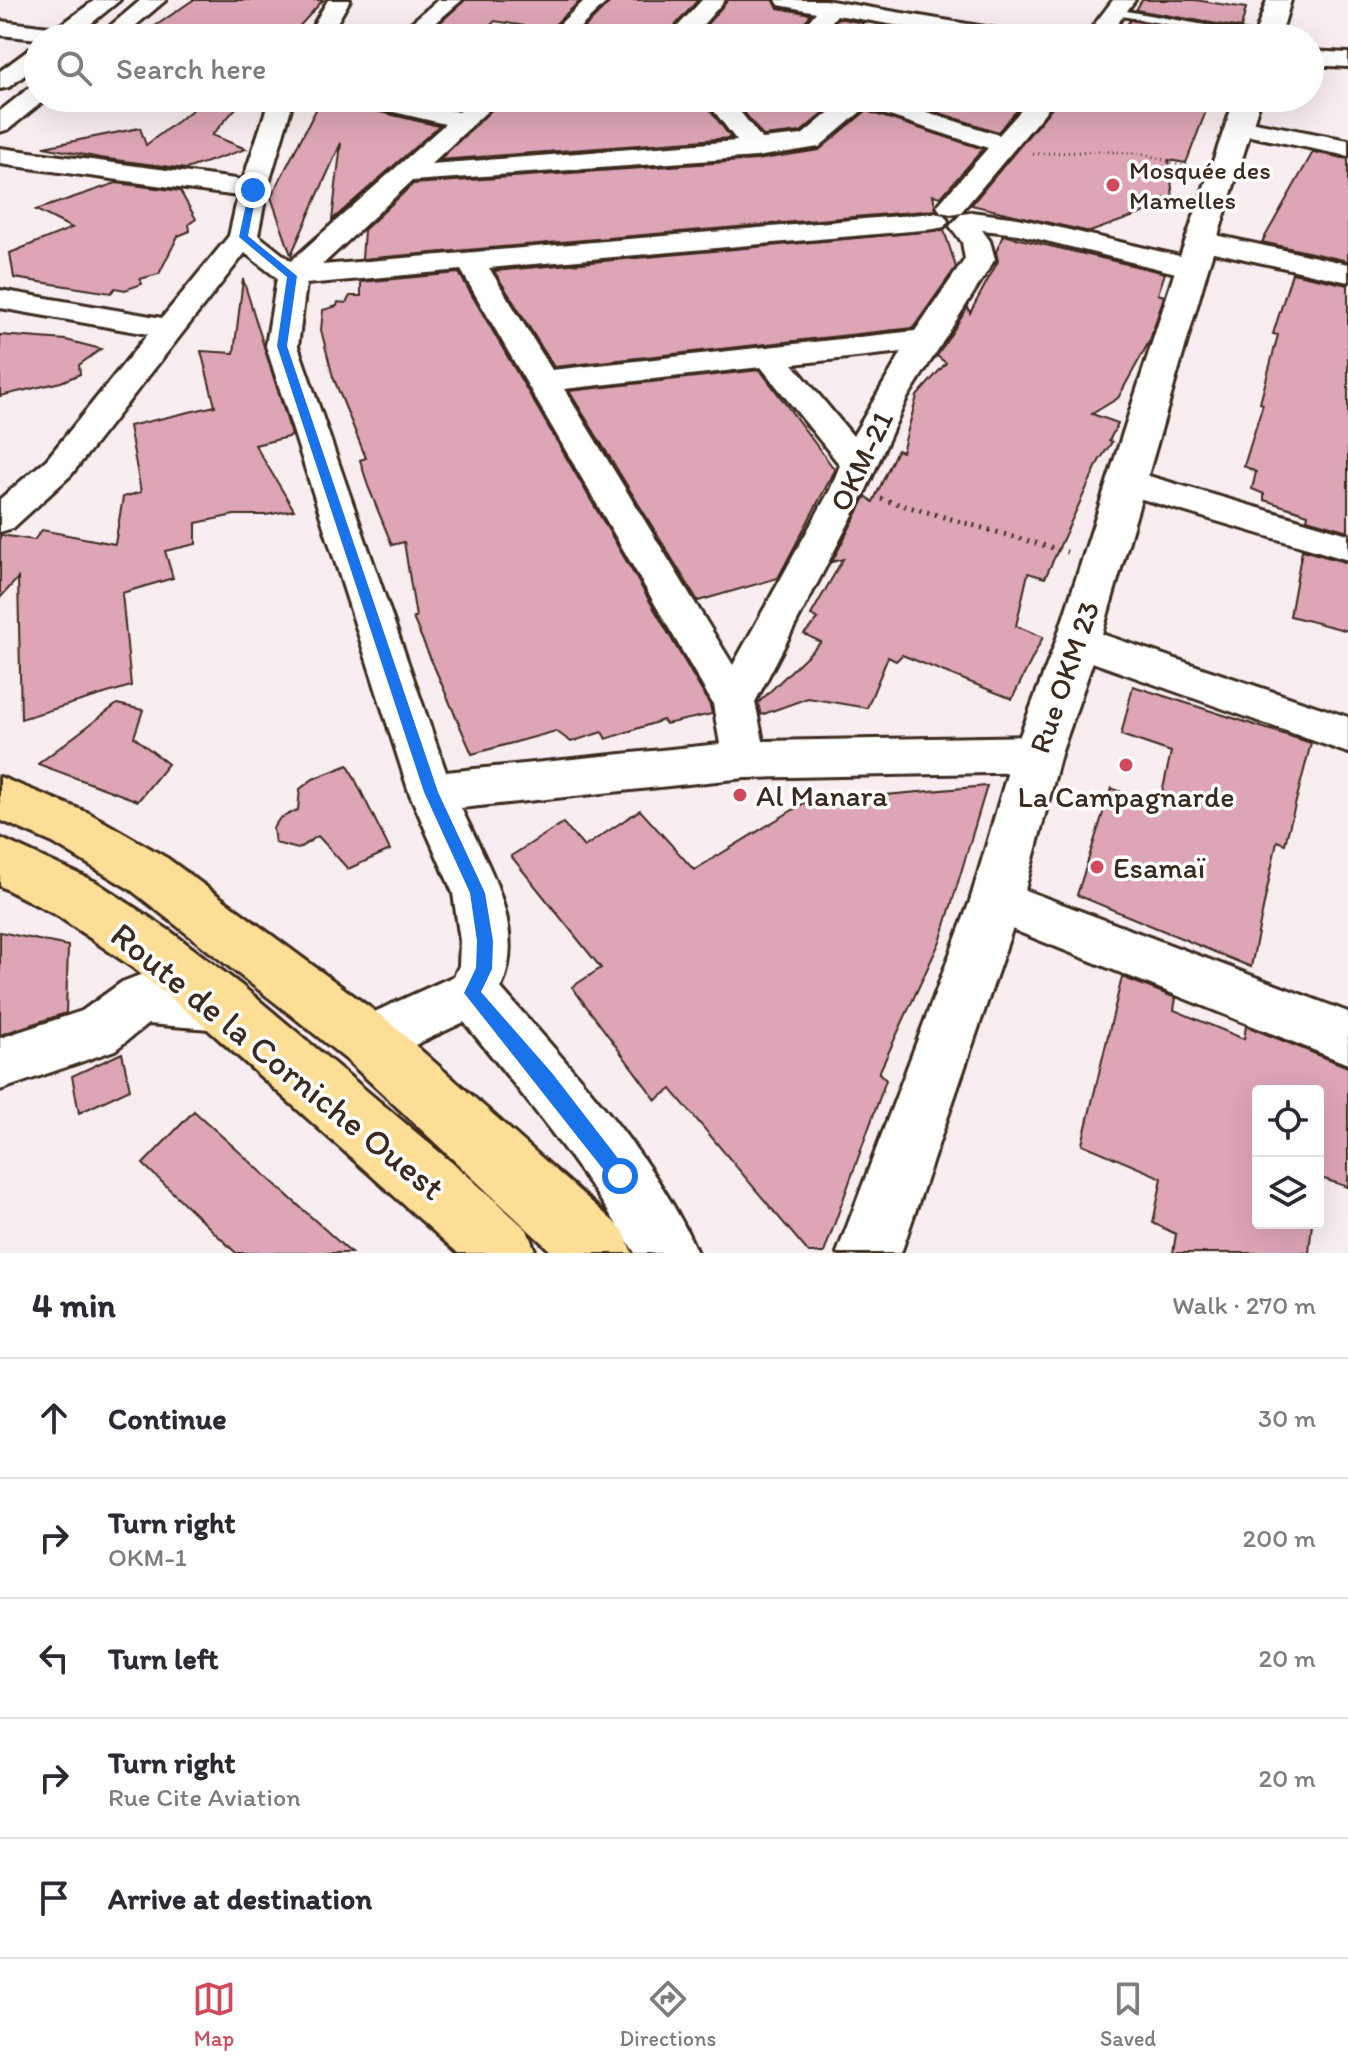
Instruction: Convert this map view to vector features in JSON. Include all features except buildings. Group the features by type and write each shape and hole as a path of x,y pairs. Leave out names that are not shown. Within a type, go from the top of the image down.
{"highway":[{"name":"Route de la Corniche Ouest","path":"0,798 71,828 149,874 368,1041 600,1253"},
{"name":"Route de la Corniche Ouest","path":"0,861 77,899 142,942 222,1005 447,1199 504,1253"}],"street":[{"path":"82,24 109,0"},
{"path":"125,24 155,0"},
{"path":"325,24 339,0"},
{"path":"421,24 451,0"},
{"path":"571,24 598,0"},
{"path":"691,24 714,0"},
{"path":"787,0 902,24"},
{"path":"1271,24 1279,0"},
{"path":"1104,24 1116,4"},
{"path":"818,24 831,8"},
{"path":"0,28 24,31"},
{"path":"1324,59 1348,60"},
{"path":"0,82 24,64"},
{"path":"0,124 24,104"},
{"path":"0,519 15,491 59,467 243,237 253,190 278,112"},
{"path":"425,112 464,121"},
{"path":"368,1041 472,993 484,969 485,941 477,893 431,792 282,346 292,276 474,112"},
{"path":"727,112 756,149"},
{"path":"405,174 756,149 810,142 845,112"},
{"path":"897,112 999,148"},
{"path":"955,218 999,148 1032,112"},
{"path":"1244,113 1348,148"},
{"name":"Rue OKM 23","path":"869,1253 996,901 1037,754 1078,641 1196,254 1244,113"},
{"path":"0,156 253,190"},
{"path":"243,237 292,276 955,218 1348,273"},
{"name":"OKM-21","path":"734,702 924,340 980,259 976,241 955,218"},
{"path":"471,262 734,702 745,760"},
{"path":"0,299 171,329"},
{"path":"542,381 924,340"},
{"path":"770,357 853,476"},
{"path":"1128,482 1348,547"},
{"path":"1078,641 1348,735"},
{"path":"431,792 745,760 1037,754"},
{"path":"996,901 1348,1038"},
{"path":"140,999 147,960 142,942"},
{"path":"472,993 546,1080 620,1176 668,1253"},
{"path":"0,1064 97,1032 140,999 222,1005"}],"lane":[{"path":"1116,4 1201,24"}],"path":[{"path":"999,148 1017,155 1099,151 1144,154 1198,170 1225,174"},
{"path":"853,476 1103,562"}],"place":[{"name":"Mosquée des Mamelles","path":"1113,185"},
{"name":"La Campagnarde","path":"1126,765"},
{"name":"Al Manara","path":"740,795"},
{"name":"Esamaï","path":"1097,867"}],"route":[{"path":"253,190 243,237 292,276 282,346 431,792 477,893 485,941 484,969 472,993 546,1080 620,1176"}]}
